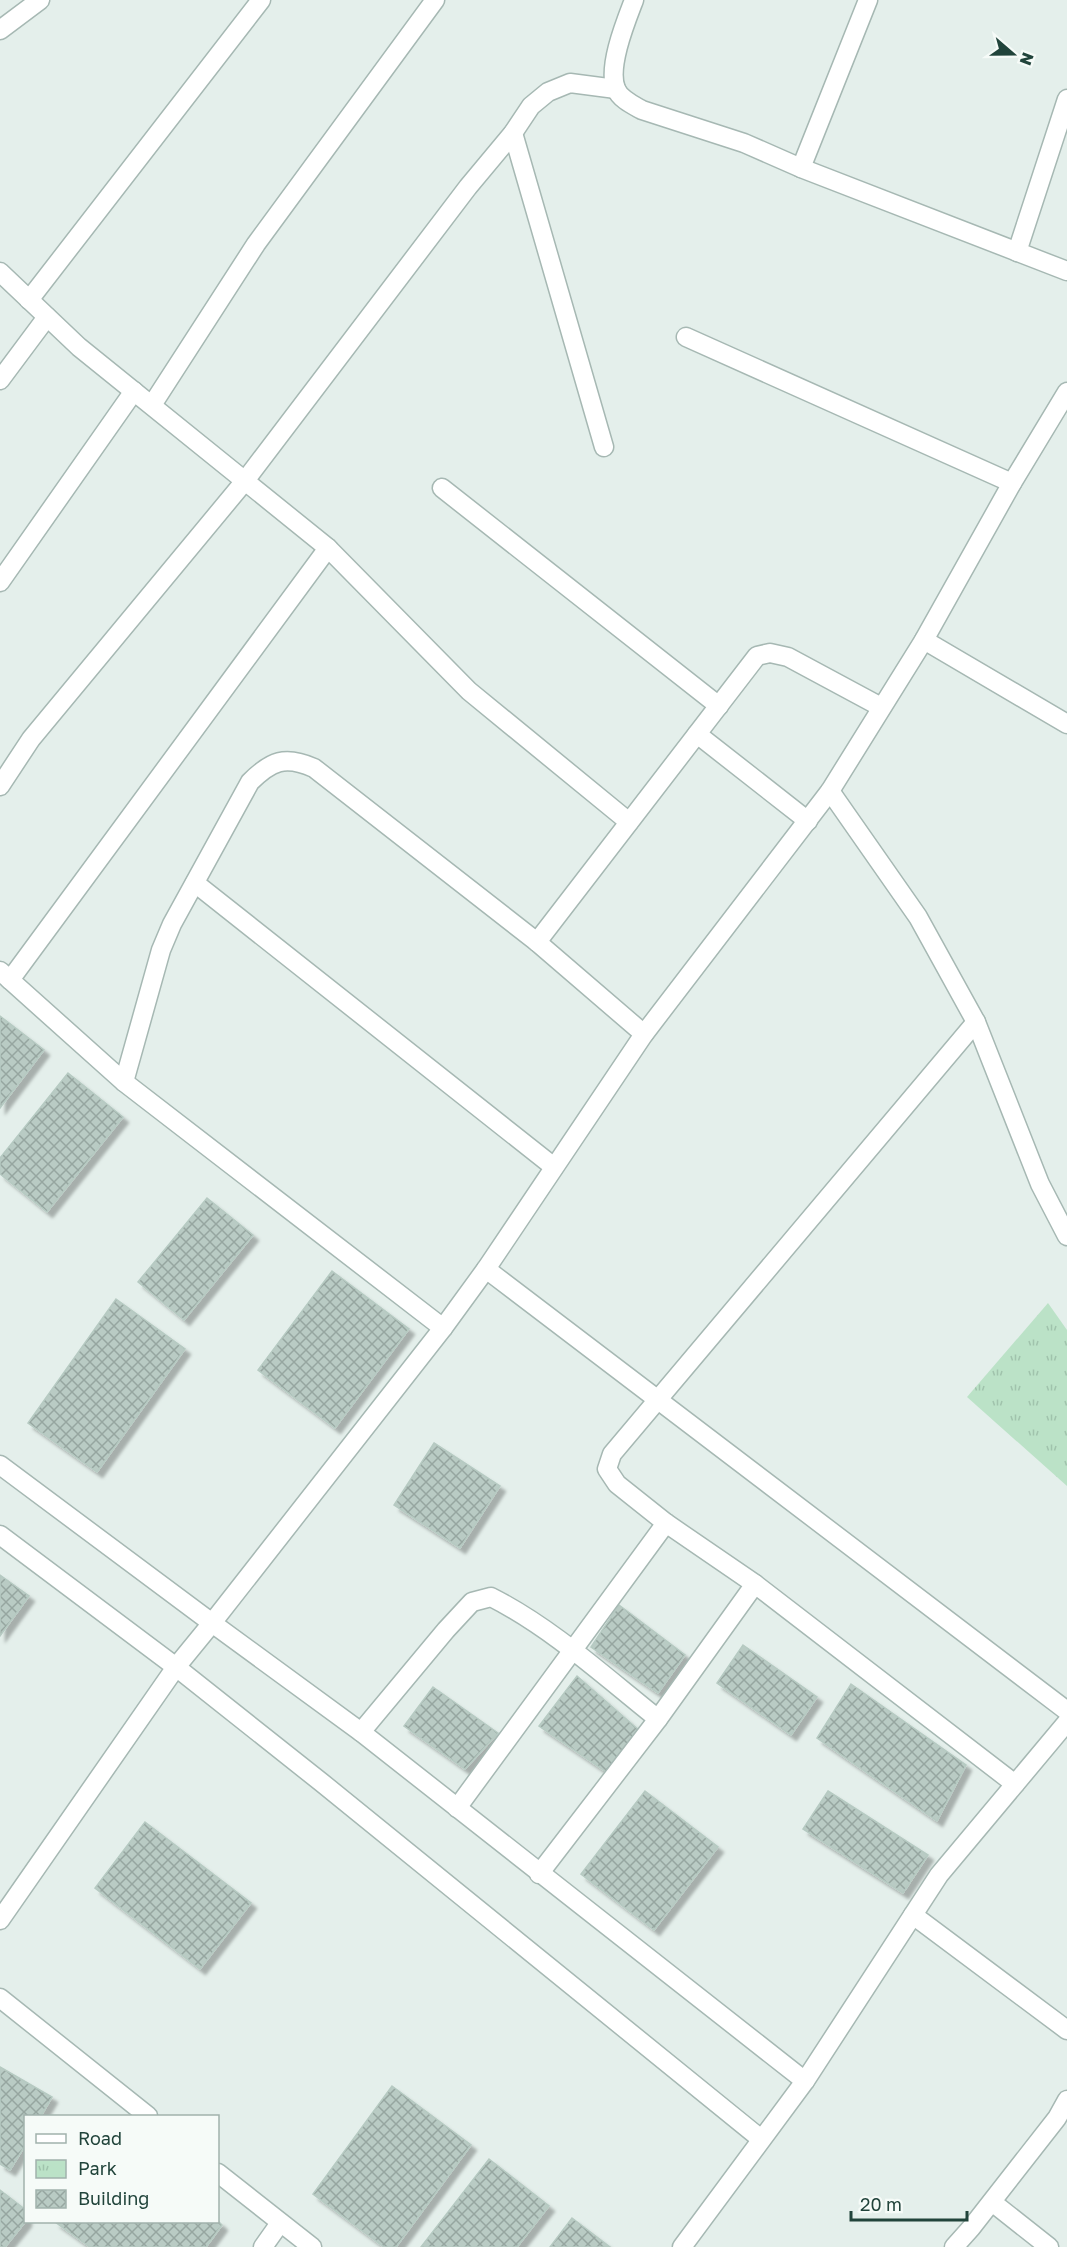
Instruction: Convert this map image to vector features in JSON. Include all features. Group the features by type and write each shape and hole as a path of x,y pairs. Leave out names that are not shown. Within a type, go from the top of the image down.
{"street":[{"path":"0,30 40,0"},
{"path":"29,300 261,0"},
{"path":"152,405 256,244 435,0"},
{"path":"634,0 617,48 615,72 616,89 627,102 642,110 744,142 801,168 1067,271"},
{"path":"801,168 868,0"},
{"path":"0,786 31,739 244,482 468,187 513,133 531,106 548,92 570,83 616,89"},
{"path":"1017,252 1067,99"},
{"path":"513,133 604,447"},
{"path":"0,272 79,347 328,548 469,691 629,822"},
{"path":"0,380 47,317"},
{"path":"686,337 1012,483"},
{"path":"0,582 134,391"},
{"path":"0,1920 176,1667 443,1328 486,1269 644,1034 830,791 924,640 1012,483 1067,392"},
{"path":"442,488 719,706"},
{"path":"328,548 5,976 124,1082 443,1328"},
{"path":"924,640 1067,724"},
{"path":"537,942 757,656 770,653 788,657 881,707"},
{"path":"697,735 808,821"},
{"path":"124,1082 161,950 172,924 250,782 265,767 284,760 298,761 314,768 537,942 644,1034"},
{"path":"830,791 918,917 976,1022 1040,1184 1067,1236"},
{"path":"195,883 554,1167"},
{"path":"976,1022 612,1454 607,1469 617,1484 666,1523 755,1584 1015,1784"},
{"path":"486,1269 1067,1711"},
{"path":"0,1465 362,1732 539,1874 805,2081"},
{"path":"457,1808 666,1523"},
{"path":"0,1535 176,1667 321,1782 761,2139"},
{"path":"539,1874 658,1719 755,1584"},
{"path":"362,1732 472,1602 491,1597 512,1608 572,1651 658,1719"},
{"path":"682,2247 805,2081 939,1875 1067,1722"},
{"path":"913,1915 1067,2030"},
{"path":"0,1998 147,2115"},
{"path":"954,2247 1057,2118 1067,2100"},
{"path":"219,2174 312,2247"},
{"path":"992,2202 1049,2247"},
{"path":"263,2247 280,2223"}],"green space":[{"path":"1048,1303 1067,1330 1067,1486 967,1397"}],"building":[{"path":"0,1016 44,1050 0,1108"},
{"path":"68,1073 123,1117 47,1212 0,1174 0,1158"},
{"path":"207,1198 253,1235 184,1320 138,1282"},
{"path":"332,1271 409,1329 335,1428 258,1370"},
{"path":"116,1299 185,1349 97,1472 28,1423"},
{"path":"434,1443 500,1486 460,1548 394,1505"},
{"path":"0,1575 29,1596 0,1636"},
{"path":"619,1605 685,1655 658,1693 591,1647"},
{"path":"743,1645 817,1697 791,1735 717,1683"},
{"path":"577,1676 640,1731 608,1773 539,1726"},
{"path":"851,1684 966,1765 937,1821 817,1738"},
{"path":"433,1687 498,1733 465,1769 404,1726"},
{"path":"645,1791 718,1847 654,1930 581,1874"},
{"path":"828,1791 928,1855 903,1893 803,1829"},
{"path":"145,1822 251,1903 200,1969 95,1888"},
{"path":"0,2067 52,2097 42,2115 24,2115 24,2147 10,2170 0,2164"},
{"path":"392,2086 471,2145 396,2247 384,2247 313,2194"},
{"path":"489,2159 549,2206 517,2247 421,2247"},
{"path":"0,2190 24,2208 24,2223 5,2247 0,2247"},
{"path":"572,2218 610,2247 550,2247"},
{"path":"219,2222 222,2225 206,2247 90,2247 56,2223"}]}
